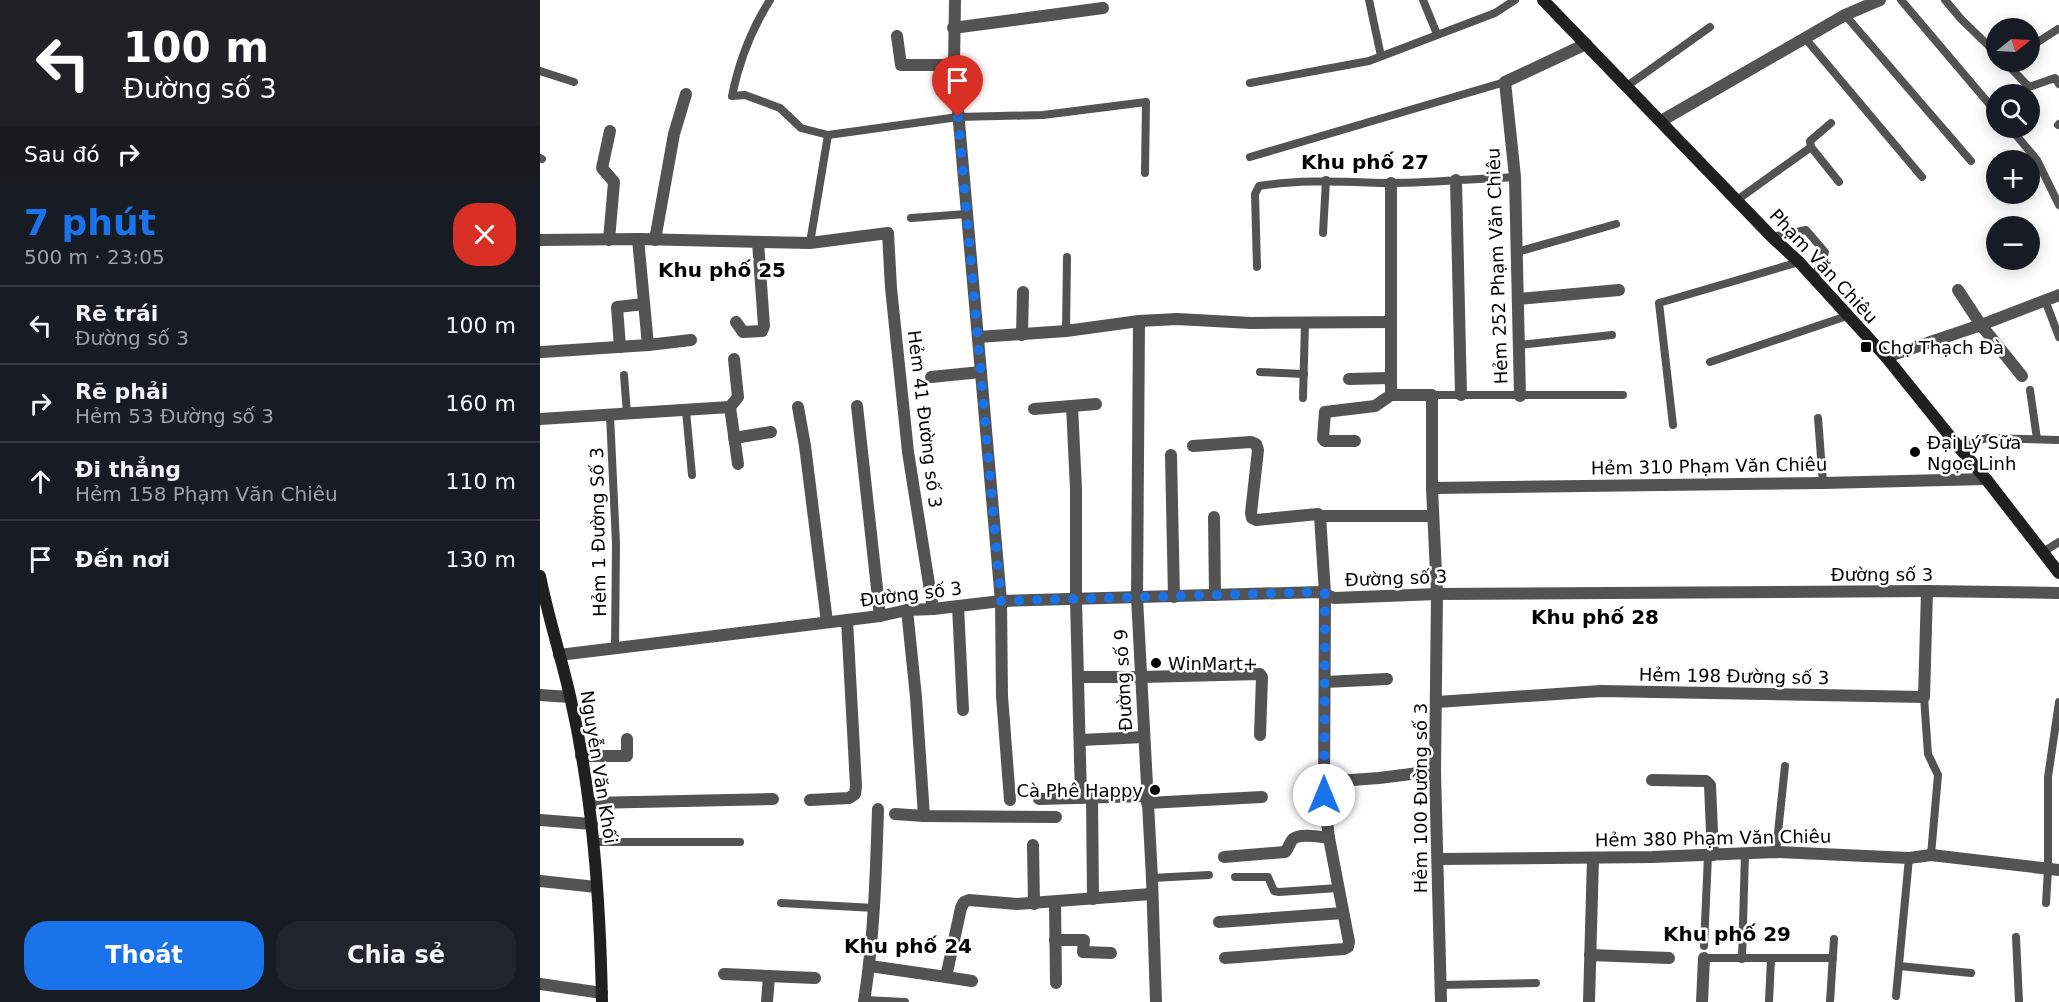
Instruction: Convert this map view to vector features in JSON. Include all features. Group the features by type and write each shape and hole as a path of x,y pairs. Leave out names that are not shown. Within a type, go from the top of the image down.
{"main road":[{"name":"Phạm Văn Chiêu","path":"1543,0 1772,237 1799,262 1886,357 2059,573"},
{"name":"Nguyễn Văn Khối","path":"540,576 570,697 590,803 602,997"}],"street":[{"path":"1661,122 1845,15 1880,0"},
{"path":"952,1 958,117 1001,601 1002,696 1010,800"},
{"path":"953,28 1102,8"},
{"path":"897,36 901,65 954,65"},
{"path":"1504,82 1586,44"},
{"name":"Hẻm 252 Phạm Văn Chiêu","path":"1504,82 1515,177 1520,396"},
{"path":"655,240 675,134 686,94"},
{"path":"609,240 614,182 602,168 610,131"},
{"path":"1456,180 1461,395"},
{"path":"1391,183 1391,395"},
{"name":"Hẻm 41 Đường số 3","path":"810,243 888,233 908,452 933,609"},
{"path":"540,240 810,243"},
{"path":"638,240 648,345"},
{"path":"736,322 743,332 762,331 764,326 758,242"},
{"path":"1518,299 1619,290"},
{"path":"1958,290 1981,325 2022,376"},
{"path":"1022,335 1023,292"},
{"path":"1886,357 1981,325 2059,295"},
{"path":"620,347 617,307 644,304"},
{"path":"978,337 1022,335 1139,321 1177,319 1251,323 1390,322"},
{"name":"Đường số 9","path":"1139,321 1137,598 1152,878 1156,1002"},
{"path":"542,352 691,340"},
{"path":"734,359 738,397 730,407 738,464"},
{"path":"932,377 981,372"},
{"path":"1349,380 1390,378"},
{"path":"1355,441 1323,440 1324,412 1375,406 1391,395 1432,395 1432,488 1437,594"},
{"path":"1034,409 1096,404"},
{"path":"857,406 880,616"},
{"path":"1072,406 1076,489 1080,740 1087,798 1093,899"},
{"path":"540,418 730,407"},
{"path":"798,407 806,446 827,622"},
{"path":"734,438 771,432"},
{"path":"1193,446 1251,442 1256,444 1258,450 1251,513 1252,518 1256,520 1318,514 1320,516 1433,516"},
{"path":"1172,455 1174,597"},
{"name":"Hẻm 310 Phạm Văn Chiêu","path":"1432,488 1986,479"},
{"path":"1226,958 1348,947 1349,942 1329,838 1324,782 1325,594 1320,516"},
{"path":"1215,517 1215,596"},
{"path":"1923,697 1927,591"},
{"name":"Đường số 3","path":"559,655 880,616 907,610 1001,601 1320,592 1334,598 1437,594 1927,591 2059,593"},
{"name":"Hẻm 100 Đường số 3","path":"1437,594 1436,771 1441,1002"},
{"path":"958,606 963,710"},
{"path":"907,610 916,697 924,816"},
{"path":"810,800 849,798 855,794 847,620"},
{"path":"1078,676 1260,674 1262,677 1260,735"},
{"path":"1325,682 1387,679"},
{"name":"Hẻm 198 Đường số 3","path":"1437,702 1601,691 1923,697"},
{"path":"540,695 570,697"},
{"path":"1080,740 1144,737"},
{"path":"581,756 627,756 627,739"},
{"path":"1324,782 1436,771"},
{"path":"1652,780 1706,781 1710,785 1710,855"},
{"path":"1039,799 1262,797"},
{"path":"590,803 773,799"},
{"path":"864,1001 870,966 878,809"},
{"path":"895,814 1056,817"},
{"path":"540,819 592,824"},
{"path":"1224,857 1285,852 1294,838 1298,837 1329,838"},
{"path":"1033,845 1035,903"},
{"name":"Hẻm 380 Phạm Văn Chiêu","path":"1438,859 1593,858 1776,852 1909,858 1931,855 2054,869"},
{"path":"1589,1002 1593,858"},
{"path":"540,881 596,887"},
{"path":"946,977 964,902 969,900 1017,904 1151,894"},
{"path":"1055,902 1056,983"},
{"path":"1219,922 1343,913"},
{"path":"1055,940 1084,940 1083,952 1111,952"},
{"path":"1702,1002 1704,952"},
{"path":"1590,955 1669,958"},
{"path":"870,966 972,981"},
{"path":"724,974 815,978"},
{"path":"767,1002 769,976"},
{"path":"540,984 602,997"}],"lane":[{"path":"770,0 756,23 738,66 732,96 745,95 780,108 801,128 828,135 958,117 1043,115 1146,102 1145,173"},
{"path":"1369,0 1382,56"},
{"path":"1423,0 1437,34"},
{"path":"1250,83 1369,61 1495,13 1515,0"},
{"path":"1901,0 1986,100"},
{"path":"1945,0 1986,43"},
{"path":"1845,15 1971,161"},
{"path":"1627,86 1710,27"},
{"path":"2040,41 2058,29"},
{"path":"1805,38 1922,177"},
{"path":"540,71 574,82"},
{"path":"2015,72 2029,87 2055,78 2059,84"},
{"path":"1250,157 1504,82"},
{"path":"1832,123 1810,141 1811,147 1839,182"},
{"path":"810,243 828,135"},
{"path":"2018,138 2037,160 2059,205"},
{"path":"1737,200 1811,147"},
{"path":"1257,267 1255,194 1259,186 1326,180 1391,183 1515,177"},
{"path":"1323,233 1326,180"},
{"path":"911,218 967,214"},
{"path":"1517,252 1616,225"},
{"path":"1772,237 1806,230 1825,252 1814,279"},
{"path":"1066,331 1067,257"},
{"path":"1673,425 1659,303 1799,262"},
{"path":"2045,300 2059,337"},
{"path":"1710,362 1847,316"},
{"path":"1303,398 1305,322"},
{"path":"1520,345 1612,335"},
{"path":"1260,372 1304,374"},
{"path":"624,375 627,414"},
{"path":"2030,390 2037,439"},
{"name":"Hẻm 252 Phạm Văn Chiêu","path":"1432,395 1520,396"},
{"path":"1520,396 1623,395"},
{"path":"686,411 692,475"},
{"name":"Hẻm 1 Đường Số 3","path":"610,415 616,544 615,648"},
{"path":"1818,418 1823,483"},
{"path":"1957,445 1988,438 2059,440"},
{"path":"2043,552 2059,542"},
{"path":"1923,697 1928,753 1938,775 1931,855"},
{"path":"2046,903 2054,869 2048,777 2059,702"},
{"path":"1776,852 1785,766"},
{"path":"594,842 740,842"},
{"path":"1742,959 1745,853"},
{"path":"1710,855 1704,952 1742,959 1833,958"},
{"path":"1896,996 1909,858"},
{"path":"1152,878 1209,875"},
{"path":"1235,877 1268,878 1274,891 1279,892 1338,888"},
{"path":"782,903 874,908"},
{"path":"2016,937 2019,1002"},
{"path":"1830,1002 1834,939"},
{"path":"1769,1002 1770,959"},
{"path":"1899,966 1971,973"},
{"path":"1440,985 1536,983"},
{"path":"864,1001 905,1002"}],"place":[{"name":"Chợ Thạch Đà","path":"1866,347"},
{"name":"Đại Lý Sữa Ngọc Linh","path":"1915,452"},
{"name":"WinMart+","path":"1156,663"},
{"name":"Cà Phê Happy","path":"1155,790"}],"district":[{"name":"Khu phố 27","path":"1365,162"},
{"name":"Khu phố 25","path":"722,270"},
{"name":"Khu phố 28","path":"1595,617"},
{"name":"Khu phố 29","path":"1727,934"},
{"name":"Khu phố 24","path":"908,946"}],"route":[{"path":"958,117 1001,601 1323,592 1325,594 1324,795"}]}
